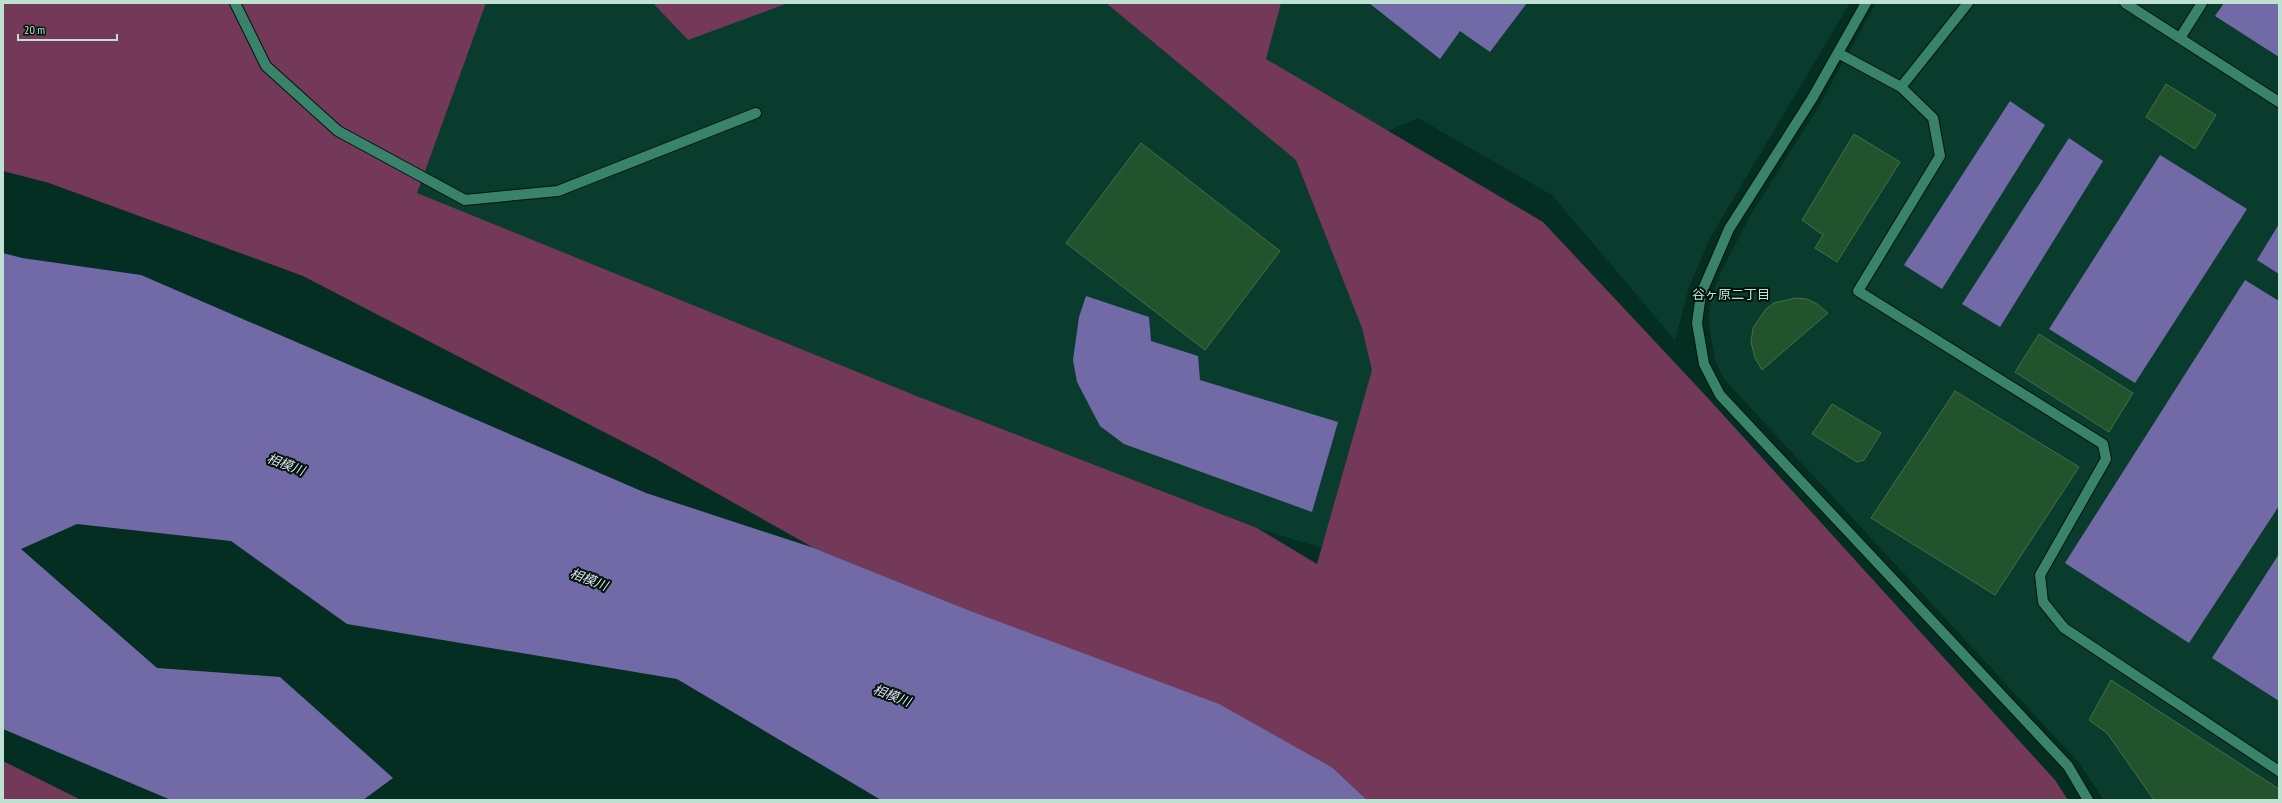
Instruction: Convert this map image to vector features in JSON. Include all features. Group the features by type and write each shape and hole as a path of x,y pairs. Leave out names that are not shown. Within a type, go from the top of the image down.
{"street":[{"path":"235,3 266,66 338,131 465,200 558,190 756,114"},
{"path":"1866,3 1813,97 1729,228 1711,268 1700,294 1698,323 1704,364 1720,395 2068,766 2088,800"},
{"path":"1901,88 1968,3"},
{"path":"2125,3 2279,102"},
{"path":"2180,38 2202,3"},
{"path":"1838,52 1901,88 1933,118 1940,156 1858,291 2103,444 2106,459 2040,575 2043,602 2064,628 2279,771"}],"shaded area":[{"path":"3,3 486,3 417,193 919,397 1257,528 1317,564 1372,370 1362,328 1296,160 1106,3 1281,3 1266,59 1543,222 1706,396 2055,780 2068,800 1367,800 1333,768 973,612 814,548 656,459 303,276 49,183 3,171"},
{"path":"469,3 1850,3 1710,238 1689,287 1675,340 1552,195 1418,118 1351,147 1400,326 1329,550 1068,471 394,205"},
{"path":"653,3 788,3 688,40"},
{"path":"1876,3 2279,3 2279,800 2104,800 2079,763 1724,379 1715,360 1709,325 1710,301 1720,274 1750,216 1819,106"},
{"path":"3,761 81,800 3,800"}],"water":[{"path":"1369,3 1527,3 1490,52 1460,31 1440,59"},
{"path":"2224,3 2279,3 2279,57 2215,16"},
{"path":"2010,101 2045,125 1942,289 1904,265"},
{"path":"2069,138 2103,161 2000,327 1962,304"},
{"path":"2160,155 2247,209 2135,383 2049,329"},
{"path":"2279,224 2279,274 2257,260"},
{"name":"相模川","path":"3,253 22,258 141,275 646,493 814,548 973,612 1219,704 1333,768 1367,800 881,800 677,679 347,624 231,541 77,524 21,549 157,668 280,677 393,778 363,800 171,800 3,729"},
{"path":"2245,280 2279,301 2279,506 2189,643 2065,563"},
{"path":"1086,296 1149,317 1151,341 1198,356 1200,380 1338,422 1312,512 1124,444 1100,426 1077,382 1073,360 1079,317"},
{"path":"2279,554 2279,701 2212,658"}],"building":[{"path":"2166,84 2216,115 2195,149 2146,117"},
{"path":"1854,134 1900,162 1837,262 1815,248 1823,235 1802,220"},
{"path":"1141,143 1280,251 1205,350 1066,243"},
{"path":"1795,298 1807,299 1817,304 1828,313 1762,370 1755,358 1751,342 1753,328 1766,309 1774,303"},
{"path":"2039,334 2133,393 2109,432 2015,372"},
{"path":"1955,391 2079,467 1995,595 1871,518"},
{"path":"1832,404 1881,433 1864,460 1857,462 1812,434"},
{"path":"2111,680 2279,789 2279,800 2154,800 2107,733 2089,720"}],"district":[{"name":"谷ヶ原二丁目","path":"1731,294"}]}
